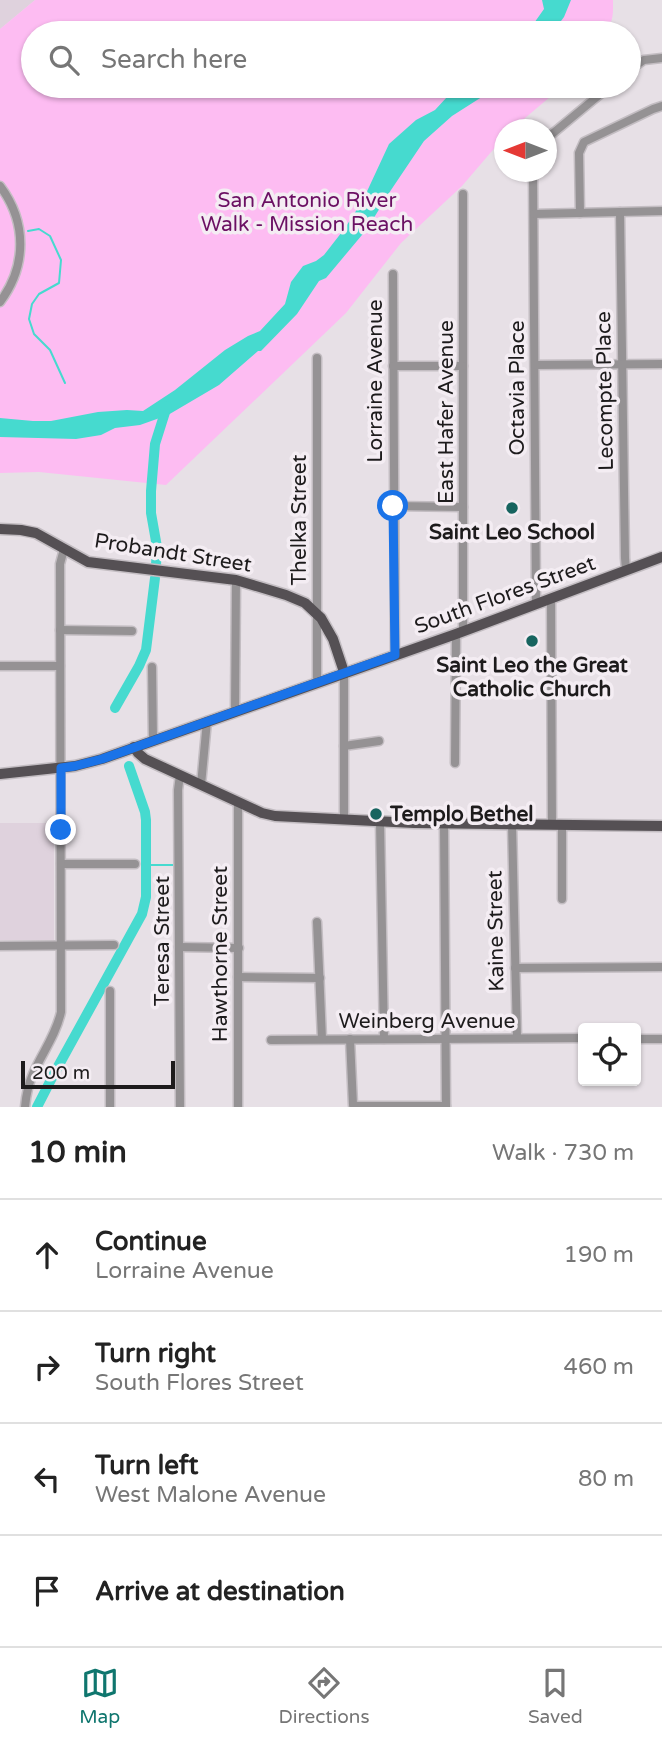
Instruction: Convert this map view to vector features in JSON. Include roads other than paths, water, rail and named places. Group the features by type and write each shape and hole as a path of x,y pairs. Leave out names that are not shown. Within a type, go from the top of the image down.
{"main road":[{"name":"Probandt Street","path":"0,530 36,533 80,559 99,564 236,580 286,595 304,603 317,614 333,639 344,672"},
{"name":"South Flores Street","path":"0,774 61,768 94,761 460,632 662,557"},
{"path":"134,747 145,759 269,815 380,822 662,826"}],"street":[{"path":"641,62 662,58"},
{"path":"557,131 596,98"},
{"path":"580,213 581,145 662,106"},
{"name":"Octavia Place","path":"533,182 536,604"},
{"path":"0,186 16,215 21,246 16,273 8,292 0,302"},
{"name":"East Hafer Avenue","path":"455,763 463,507 463,194"},
{"path":"534,214 662,211"},
{"name":"Lecompte Place","path":"620,212 626,570"},
{"name":"Lorraine Avenue","path":"393,274 395,655"},
{"name":"Thelka Street","path":"317,358 317,682"},
{"path":"535,365 662,364"},
{"path":"393,366 463,366"},
{"path":"393,506 463,507"},
{"path":"25,1107 33,1073 59,1020 61,1001 60,564 64,549"},
{"path":"235,711 236,580"},
{"path":"551,599 557,825 562,899"},
{"path":"60,630 132,631"},
{"path":"0,666 60,666"},
{"path":"152,667 153,740"},
{"path":"344,672 344,820"},
{"path":"201,785 207,721"},
{"path":"344,746 379,741"},
{"name":"Teresa Street","path":"180,775 180,1107"},
{"name":"Hawthorne Street","path":"238,802 238,1107"},
{"path":"380,822 384,1039"},
{"path":"351,1039 353,1105 446,1106 444,823"},
{"name":"Kaine Street","path":"512,824 516,1038"},
{"path":"61,864 135,864"},
{"path":"317,922 322,1039"},
{"path":"0,946 114,945"},
{"path":"179,947 239,947"},
{"path":"514,968 662,967"},
{"path":"238,977 320,978"},
{"path":"110,991 110,1107"},
{"name":"Weinberg Avenue","path":"271,1040 578,1038"},
{"path":"641,1039 662,1039"}],"water":[{"path":"542,0 571,0 561,21 536,21 544,9"},
{"path":"446,98 480,98 452,116 424,141 367,229 326,278 319,281 297,314 261,351 219,385 168,415 140,425 115,428 101,435 76,439 0,437 0,418 51,421 98,412 143,411 175,390 225,350 260,331 285,304 291,282 303,266 324,255 345,228 363,200 389,144 416,120 435,110"}],"waterway":[{"path":"28,231 39,229 50,236 61,260 59,283 39,294 32,304 29,319 34,334 50,350 65,383"},
{"path":"156,565 157,547 151,513 151,491 155,444 167,406"},
{"path":"115,708 146,650 155,578"},
{"path":"37,1107 142,914 146,897 146,820 129,766"},
{"path":"146,865 173,865"}],"place":[{"name":"Saint Leo School","path":"512,508"},
{"name":"Saint Leo the Great Catholic Church","path":"532,641"},
{"name":"Templo Bethel","path":"376,814"}],"park label":[{"name":"San Antonio River Walk - Mission Reach","path":"307,212"}]}
